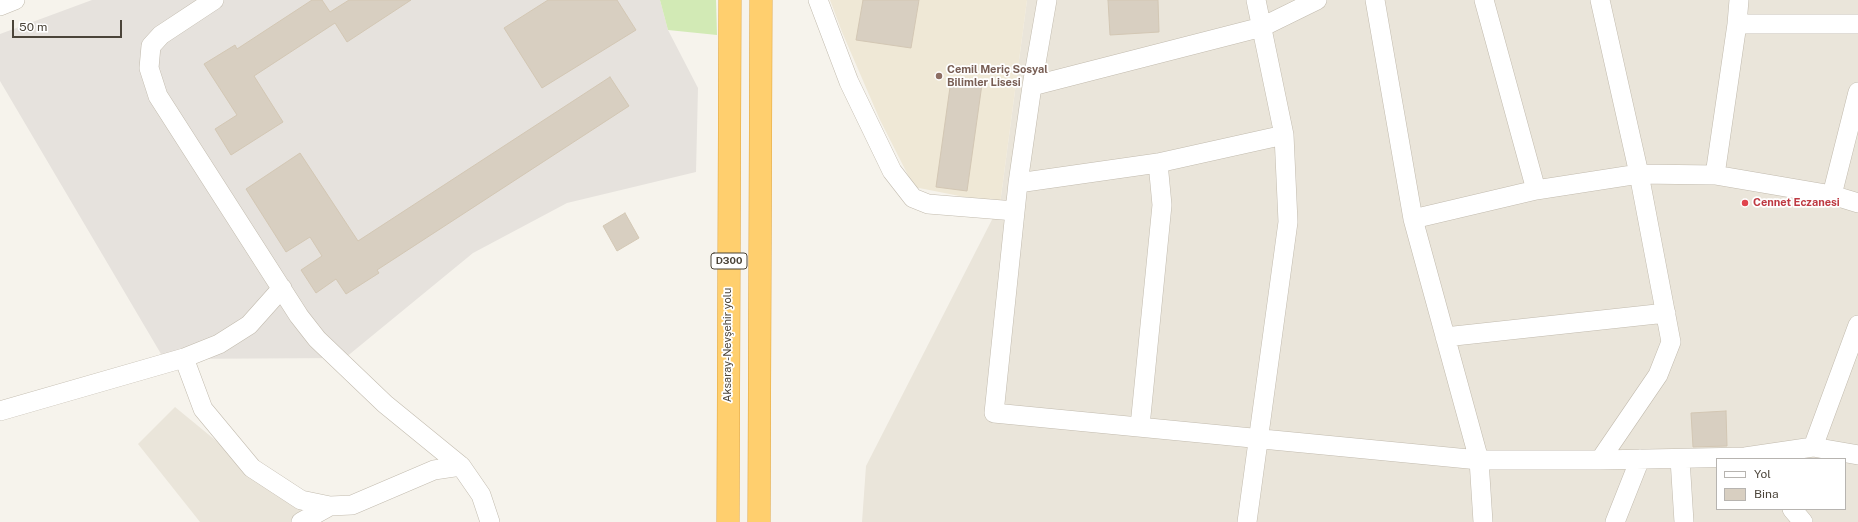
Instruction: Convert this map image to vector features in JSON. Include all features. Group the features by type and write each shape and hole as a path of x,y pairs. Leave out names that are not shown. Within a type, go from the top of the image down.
{"highway":[{"name":"Aksaray-Nevşehir yolu","path":"728,522 730,0"},
{"name":"D300","path":"759,522 761,0"}],"street":[{"path":"0,6 15,0"},
{"path":"214,0 161,35 151,46 149,68 158,96 282,288 317,339 385,404 461,466 481,495 490,522"},
{"path":"818,0 849,82 892,171 913,198 928,204 1015,211"},
{"path":"1047,0 1032,86 1018,183 994,413 1479,460 1716,458"},
{"path":"1247,522 1288,222 1284,135 1256,0"},
{"path":"1032,86 1262,28 1318,0"},
{"path":"1375,0 1413,219 1479,460 1483,522"},
{"path":"1484,0 1536,190"},
{"path":"1600,0 1639,174 1671,342 1658,375 1600,460"},
{"path":"1715,175 1737,24 1739,0"},
{"path":"1737,24 1858,24"},
{"path":"1832,195 1858,92"},
{"path":"1018,183 1158,163 1284,135"},
{"path":"1140,426 1162,205 1158,163"},
{"path":"1413,219 1536,190 1639,174 1715,175 1832,195 1858,203"},
{"path":"0,411 184,358 219,344 249,325 282,288"},
{"path":"1445,337 1666,313"},
{"path":"1813,448 1858,324"},
{"path":"184,358 203,409 252,468 301,500 330,506 352,505 434,470 461,466"},
{"path":"1746,458 1813,448 1858,455"},
{"path":"1615,522 1640,459"},
{"path":"1680,459 1684,522"},
{"path":"301,522 330,506"},
{"path":"1793,510 1804,522"}],"shaded area":[{"path":"92,0 660,0 668,30 698,88 696,172 567,203 473,253 345,358 164,359 0,81 0,34"},
{"name":"Cemil Meriç Sosyal Bilimler Lisesi","path":"830,0 1027,0 1000,204 914,187 880,120 842,32"},
{"path":"1027,0 1858,0 1858,522 862,522 866,466 1000,204"},
{"path":"175,407 315,522 200,522 138,444"}],"green space":[{"path":"660,0 716,0 717,35 668,30"}],"building":[{"path":"312,0 322,0 330,12 349,0 411,0 347,42 335,23 254,76 283,122 231,155 215,129 237,115 204,64 235,45 237,49"},
{"path":"548,0 617,0 636,30 542,88 504,28"},
{"path":"863,0 919,0 911,48 856,40"},
{"path":"1108,0 1158,0 1159,32 1110,35"},
{"path":"610,77 629,106 377,270 379,273 346,294 336,279 316,293 301,270 322,256 310,237 286,252 246,189 300,153 358,241"},
{"path":"951,80 982,84 967,191 936,187"},
{"path":"625,213 639,238 617,251 603,226"},
{"path":"1726,411 1727,446 1693,447 1691,413"}],"place":[{"name":"Cemil Meriç Sosyal Bilimler Lisesi","path":"939,76"},
{"name":"Cennet Eczanesi","path":"1745,203"}]}
